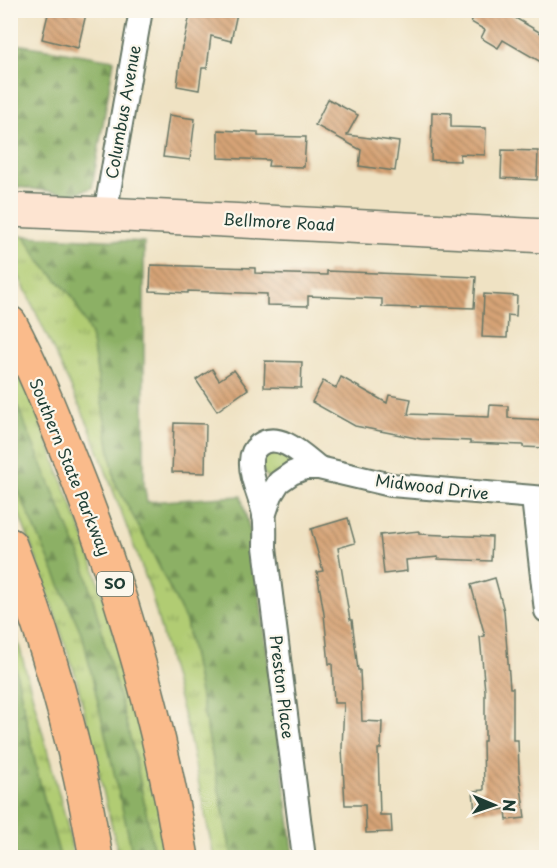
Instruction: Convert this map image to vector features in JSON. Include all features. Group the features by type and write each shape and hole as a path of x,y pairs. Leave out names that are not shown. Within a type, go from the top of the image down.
{"highway":[{"name":"Southern State Parkway","path":"10,323 52,415 83,492 124,609 157,730 182,858"},
{"path":"10,545 47,651 69,730 96,858"}],"main road":[{"name":"Bellmore Road","path":"19,211 546,236"}],"street":[{"name":"Columbus Avenue","path":"105,214 141,10"},
{"name":"Midwood Drive","path":"264,516 252,471 251,461 256,447 262,442 272,440 282,442 319,468"},
{"name":"Midwood Drive","path":"264,516 271,495 279,483 292,472 305,468 319,468 391,485 540,498"},
{"path":"540,498 546,611"},
{"name":"Preston Place","path":"264,516 265,548 304,858"}],"green space":[{"path":"10,43 114,60 92,188 71,194 11,186"},
{"path":"10,236 25,236 39,260 72,296 91,335 115,482 186,621 232,857 214,857 188,732 150,589 89,426 11,259"},
{"path":"25,236 144,242 144,483 147,502 241,496 253,543 294,857 232,857 186,621 115,482 91,335 72,296 39,260"},
{"path":"10,360 30,396 88,548 122,658 171,857 119,857 76,677 36,558 11,493"},
{"path":"11,391 84,565 135,756 155,857 132,857 83,637 11,474"},
{"path":"267,449 281,452 292,466 271,481 261,466 261,453"},
{"path":"10,612 74,857 60,857 38,776 11,647"},
{"path":"11,647 38,776 60,857 11,857"}],"building":[{"path":"49,10 70,10 86,14 78,48 42,39"},
{"path":"191,10 225,10 237,13 231,41 211,36 207,68 202,68 199,90 177,86 182,46"},
{"path":"477,10 502,10 546,36 546,65 503,40 498,48 481,38 485,30 471,22"},
{"path":"328,99 358,115 347,135 399,142 395,171 359,166 361,150 315,125"},
{"path":"432,112 451,113 451,127 486,128 485,155 460,154 460,161 431,160"},
{"path":"169,115 195,119 190,160 163,157"},
{"path":"218,130 258,132 258,136 306,137 304,167 268,166 269,160 218,158"},
{"path":"502,150 538,151 537,180 501,178"},
{"path":"151,265 255,268 255,273 327,275 327,271 476,277 474,308 382,307 382,299 308,296 308,306 267,305 267,294 150,291"},
{"path":"484,294 517,296 516,316 508,315 507,338 482,337"},
{"path":"265,361 302,362 301,388 264,387"},
{"path":"212,369 219,380 234,370 248,389 217,411 196,380"},
{"path":"341,377 387,403 389,395 411,399 408,414 489,417 490,405 508,406 508,418 546,420 546,448 421,439 355,426 312,402 323,381 336,388"},
{"path":"174,423 206,424 205,473 172,472"},
{"path":"348,518 355,543 338,548 350,620 352,620 358,670 360,670 362,721 382,722 381,749 378,749 380,815 391,815 392,832 366,833 365,805 345,805 342,748 344,703 334,703 332,664 329,664 317,572 323,571 311,529"},
{"path":"419,531 419,534 492,537 491,561 438,559 438,557 406,560 407,571 384,574 380,535"},
{"path":"495,578 504,611 510,688 513,688 513,740 518,740 525,818 507,820 506,809 475,812 473,791 484,790 485,691 480,637 485,636 471,585"}]}
